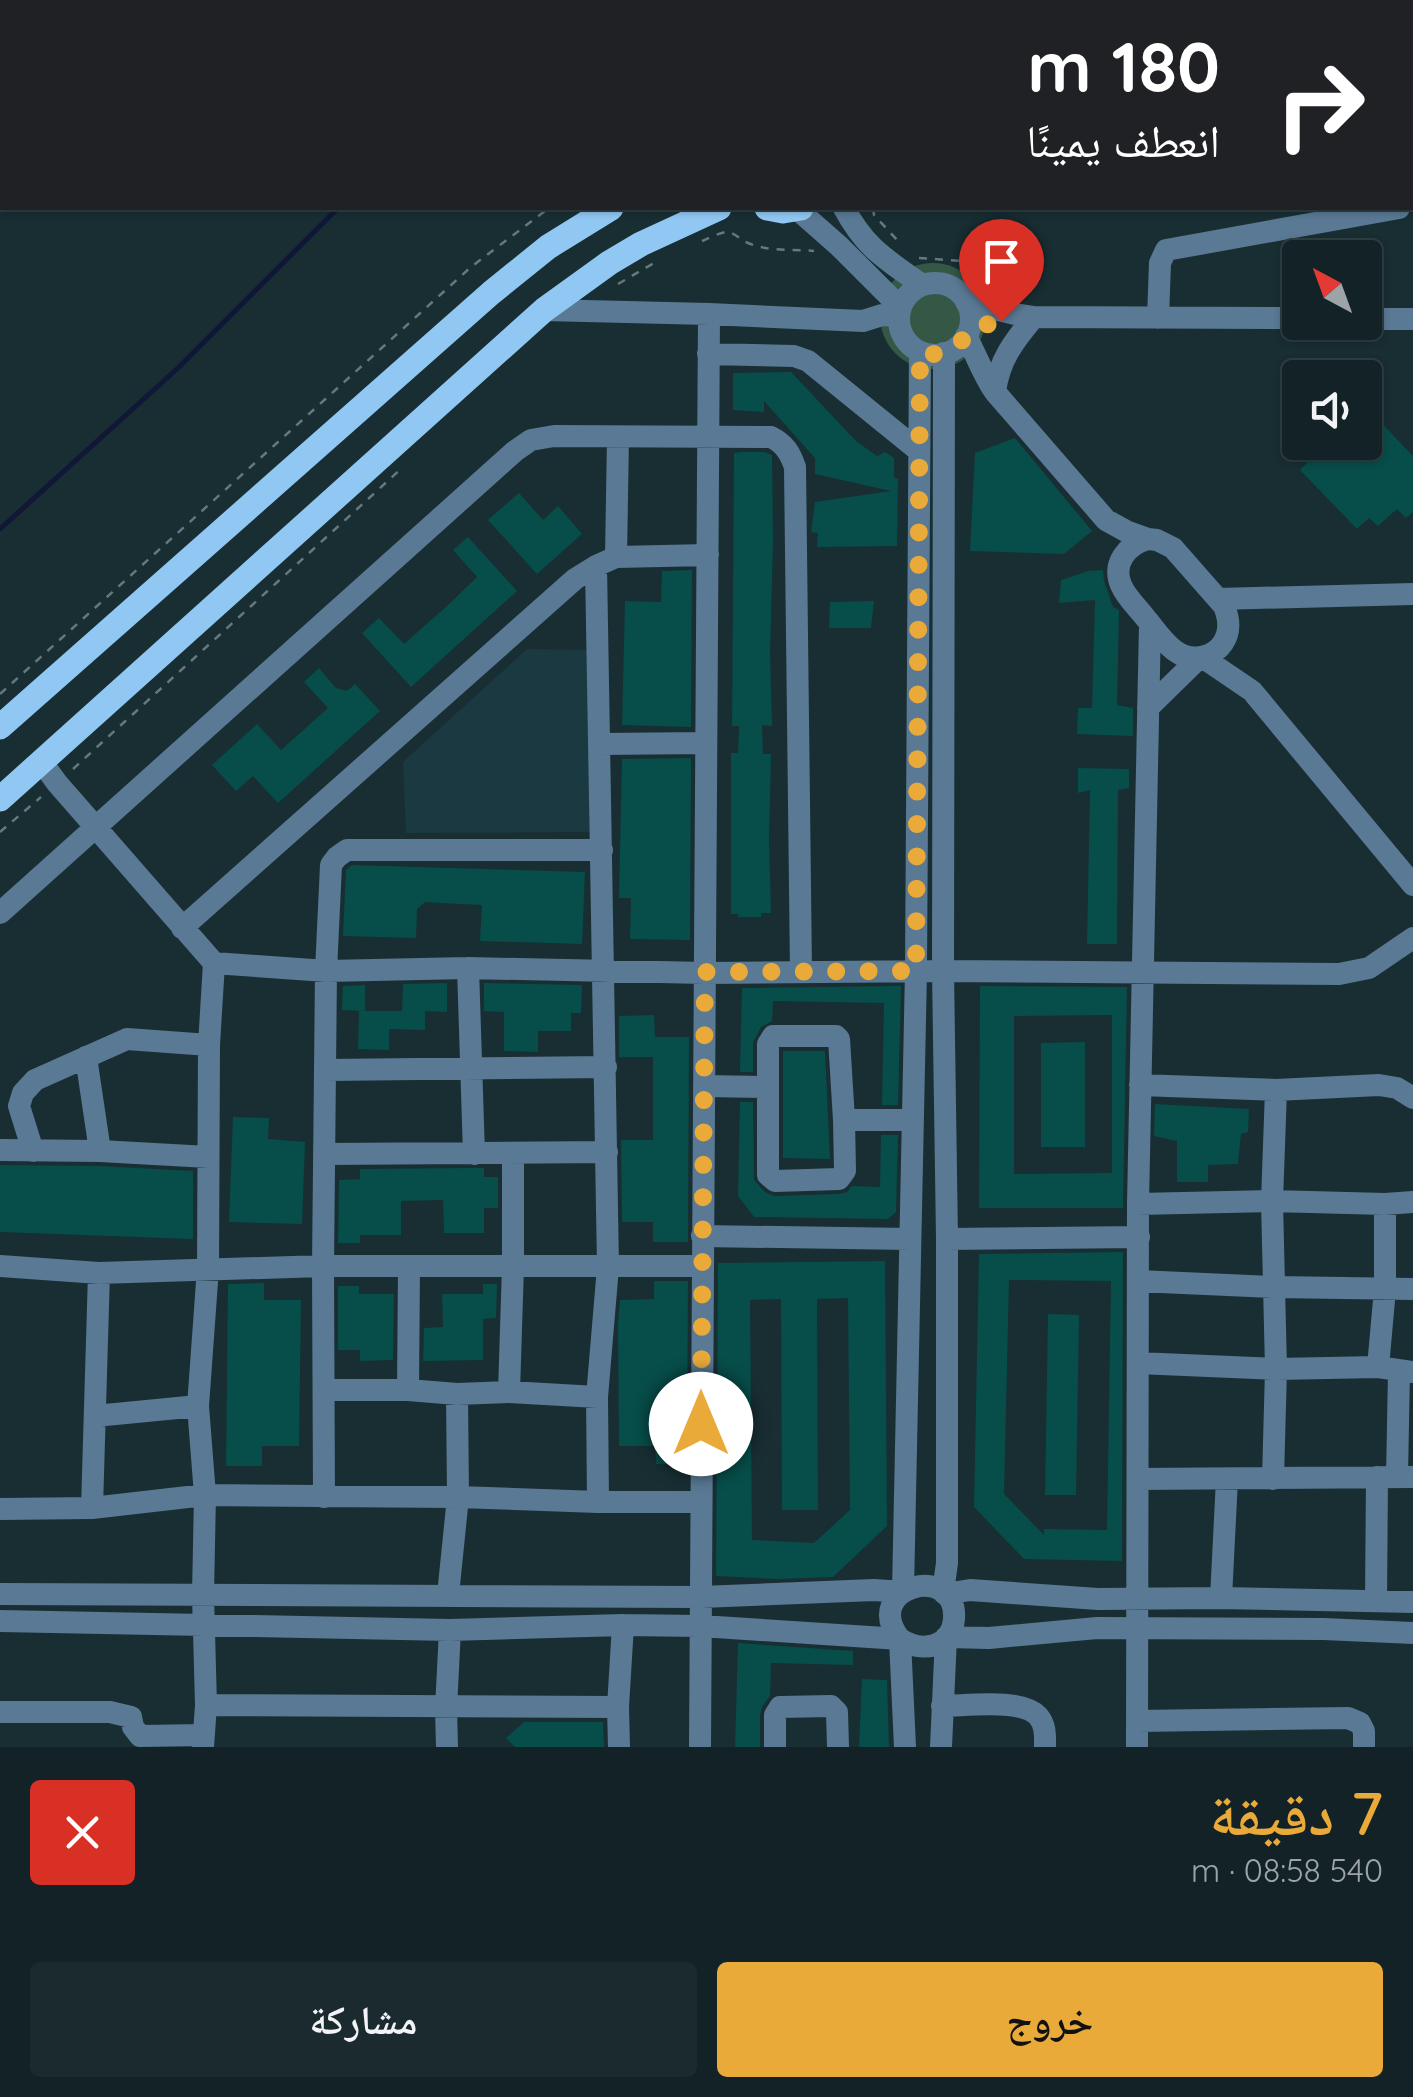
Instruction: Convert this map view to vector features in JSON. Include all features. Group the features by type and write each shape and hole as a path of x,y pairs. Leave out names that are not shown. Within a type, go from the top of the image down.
{"main road":[{"path":"0,727 506,281 548,247 608,210"},
{"path":"0,799 544,310 625,254 715,210"}],"street":[{"path":"801,210 840,246 930,354 1001,321 1024,315"},
{"path":"845,210 874,250 922,285"},
{"path":"1158,318 1160,262 1166,250 1388,210"},
{"path":"903,1591 916,971 919,452 906,328 912,290 934,282 956,290 971,316 957,342 942,971 948,1238 944,1592 953,1607 954,1622 947,1637 940,1747"},
{"path":"966,302 1024,315 1282,318"},
{"path":"544,310 863,321 882,315 906,328"},
{"path":"700,1747 709,314"},
{"path":"992,387 1024,315"},
{"path":"1382,319 1413,319"},
{"path":"957,342 1106,520 1126,532 1173,548 1218,598 1228,614 1227,634 1252,691 1413,884"},
{"path":"708,354 794,356 808,361 919,452"},
{"path":"0,913 514,451 531,440 554,436 771,437 781,442 796,467 801,971"},
{"path":"598,1502 598,1396 608,1266 599,744 606,562 618,437"},
{"path":"1106,520 1119,564"},
{"path":"1148,540 1130,547 1123,555 1118,574 1124,592 1176,652 1201,657 1252,691"},
{"path":"182,928 575,579 606,562 708,554"},
{"path":"1218,598 1413,594"},
{"path":"1148,708 1201,657 1217,649 1227,634 1281,597"},
{"path":"1137,1747 1138,1204 1150,623"},
{"path":"599,744 706,744"},
{"path":"41,761 214,962 326,971 468,968 1357,972 1413,938"},
{"path":"324,1497 326,971 331,864 347,850 602,850"},
{"path":"0,1712 110,1712 131,1717 140,1736 203,1741 205,1495 198,1406 208,1268 209,1045 214,962"},
{"path":"468,968 474,1154"},
{"path":"773,1036 836,1036 841,1042 843,1176 775,1181 768,1176 767,1087 768,1044 773,1036"},
{"path":"33,1151 19,1106 23,1092 35,1080 127,1039 209,1045"},
{"path":"86,1057 100,1151"},
{"path":"326,1070 606,1068"},
{"path":"1140,1085 1276,1090 1379,1085 1397,1088 1413,1098"},
{"path":"704,1086 767,1087"},
{"path":"1274,1479 1272,1202 1276,1090"},
{"path":"844,1120 912,1120"},
{"path":"0,1150 208,1157"},
{"path":"324,1154 607,1152"},
{"path":"509,1392 513,1154"},
{"path":"1138,1204 1413,1202"},
{"path":"1376,1601 1396,1476 1397,1370 1384,1289 1385,1204"},
{"path":"702,1236 910,1239"},
{"path":"948,1238 1139,1237"},
{"path":"0,1266 99,1273 323,1266 702,1266"},
{"path":"408,1390 410,1266"},
{"path":"92,1508 99,1273"},
{"path":"1138,1282 1413,1289"},
{"path":"1138,1363 1397,1370"},
{"path":"325,1390 598,1396"},
{"path":"448,1596 458,1497 457,1394"},
{"path":"95,1416 198,1406"},
{"path":"1138,1479 1396,1476"},
{"path":"1221,1598 1227,1479"},
{"path":"0,1509 92,1508 205,1495 700,1502"},
{"path":"1413,1602 1138,1600 970,1590 944,1592 923,1584 903,1591 890,1615 900,1639 919,1648 938,1644 947,1637 974,1639 1097,1628 1413,1633"},
{"path":"0,1594 700,1598 903,1591"},
{"path":"0,1622 450,1630 701,1626 900,1639"},
{"path":"620,1747 622,1625"},
{"path":"446,1747 450,1630"},
{"path":"900,1639 905,1747"},
{"path":"206,1705 618,1708"},
{"path":"942,1706 1020,1705 1040,1718 1045,1747"},
{"path":"775,1747 775,1715 780,1707 831,1706 837,1712 838,1747"},
{"path":"1137,1720 1348,1718 1360,1723 1364,1747"}],"path":[{"path":"0,694 471,267 546,210"},
{"path":"873,210 898,241"},
{"path":"689,246 725,232 769,248 817,252"},
{"path":"909,253 920,259 963,260 997,293"},
{"path":"611,288 657,262"},
{"path":"0,832 406,464"}],"shaded area":[{"path":"527,649 590,650 589,832 406,833 403,762"}],"green space":[{"path":"933,263 953,267 970,279 982,296 986,316 982,336 970,353 953,365 933,369 913,365 896,353 884,336 880,316 884,296 896,279 913,267"}],"building":[{"path":"791,372 856,441 877,456 885,452 894,458 894,477 898,479 897,546 817,547 818,533 811,532 815,502 891,491 815,474 815,458 764,401 764,412 733,410 733,373"},
{"path":"1382,424 1413,456 1413,512 1406,518 1397,509 1378,526 1369,518 1357,529 1300,470 1310,460 1382,460"},
{"path":"1015,438 1092,531 1064,554 970,551 975,453"},
{"path":"734,453 772,455 772,726 762,725 763,754 771,754 771,913 761,913 761,917 731,914 731,753 738,753 739,726 732,726"},
{"path":"519,493 543,520 558,506 582,534 537,574 488,520"},
{"path":"468,537 517,591 411,687 362,633 379,618 404,644 448,605 477,577 453,550"},
{"path":"692,570 691,727 622,725 625,601 661,602 662,571"},
{"path":"1103,570 1113,607 1119,610 1117,705 1133,708 1133,736 1077,734 1078,708 1092,708 1095,600 1059,603 1061,580"},
{"path":"874,601 871,628 829,628 830,602"},
{"path":"319,668 336,688 347,691 355,684 380,711 278,803 253,776 236,791 212,765 257,724 281,750 328,708 304,682"},
{"path":"691,758 690,940 630,939 631,898 619,898 622,759"},
{"path":"1078,768 1129,769 1129,788 1118,790 1117,944 1087,944 1090,790 1078,793"},
{"path":"352,865 585,872 582,944 480,941 482,905 425,902 417,909 416,938 343,936 346,870"},
{"path":"447,983 447,1012 425,1011 425,1030 389,1029 389,1050 358,1049 359,1011 402,1011 403,984"},
{"path":"484,983 582,985 581,1013 571,1013 571,1031 538,1031 538,1052 504,1051 504,1012 484,1011"},
{"path":"365,985 365,1011 342,1010 343,986"},
{"path":"901,986 898,1105 882,1105 884,1003 773,1001 772,1021 761,1027 753,1043 753,1072 740,1072 742,988"},
{"path":"980,986 1127,987 1123,1208 979,1208","holes":["1112,1015 1112,1173 1014,1174 1014,1016"]},
{"path":"654,1015 655,1037 689,1037 688,1242 653,1242 653,1222 622,1222 621,1140 653,1140 653,1057 619,1057 619,1016"},
{"path":"1085,1042 1085,1147 1041,1147 1041,1043"},
{"path":"783,1051 825,1051 830,1159 783,1158"},
{"path":"740,1102 753,1102 754,1180 774,1196 839,1194 852,1186 880,1187 881,1135 898,1135 896,1212 888,1219 754,1217 738,1196"},
{"path":"1155,1104 1249,1109 1248,1132 1241,1134 1238,1164 1208,1165 1208,1182 1177,1182 1177,1141 1154,1136"},
{"path":"233,1117 269,1118 268,1139 305,1142 302,1224 229,1222"},
{"path":"0,1165 193,1171 193,1239 0,1232"},
{"path":"484,1168 484,1177 498,1177 498,1208 484,1208 484,1233 444,1233 443,1200 401,1201 401,1235 360,1235 360,1243 338,1243 339,1180 360,1179 360,1169"},
{"path":"1123,1252 1122,1561 1024,1559 974,1507 979,1254","holes":["1009,1280 1111,1281 1107,1530 1044,1529 1044,1535 1004,1494"]},
{"path":"885,1261 887,1526 833,1577 716,1576 718,1263","holes":["848,1298 850,1510 814,1543 752,1540 750,1300 781,1299 782,1510 818,1510 817,1299"]},
{"path":"654,1281 688,1281 687,1464 656,1464 655,1446 619,1446 620,1300 654,1299"},
{"path":"264,1283 264,1300 301,1300 299,1446 262,1446 262,1466 226,1466 228,1284"},
{"path":"483,1284 497,1284 496,1318 483,1319 483,1360 423,1361 424,1328 443,1327 442,1294 483,1294"},
{"path":"338,1286 359,1286 359,1294 394,1294 393,1360 360,1361 360,1350 338,1350"},
{"path":"1048,1314 1079,1315 1076,1495 1045,1495"},
{"path":"738,1643 853,1651 853,1665 771,1663 770,1696 760,1715 760,1747 735,1747"},
{"path":"862,1679 887,1680 889,1747 859,1747"},
{"path":"524,1722 603,1722 604,1747 515,1747 506,1738"}],"waterway":[{"path":"0,529 178,368 336,210"}],"route":[{"path":"701,1424 705,972 916,971 920,352 950,351 962,342 969,329 1001,321"}]}
